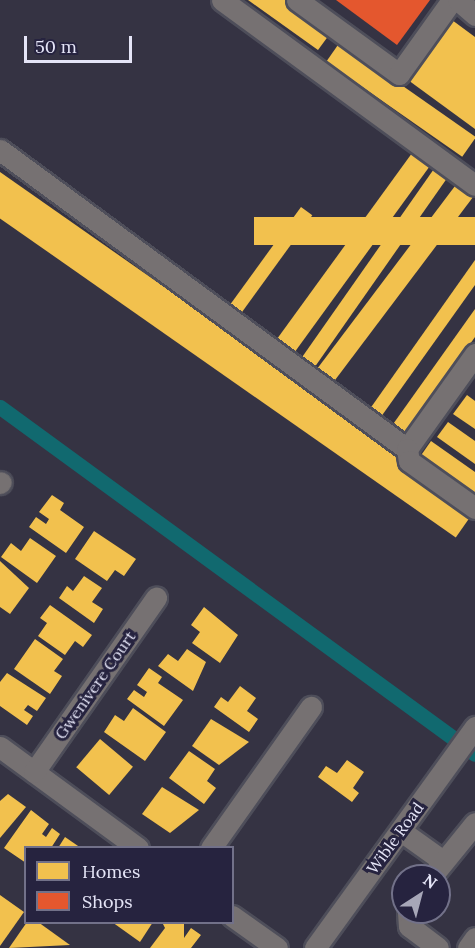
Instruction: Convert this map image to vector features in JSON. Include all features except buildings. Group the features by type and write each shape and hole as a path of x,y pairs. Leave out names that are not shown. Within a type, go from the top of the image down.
{"street":[{"path":"222,0 475,185"},
{"path":"297,0 399,74 452,0"},
{"path":"458,0 475,15"},
{"path":"0,150 407,449 410,461 475,508"},
{"path":"407,449 475,354"},
{"name":"Gwenivere Court","path":"34,772 156,598"},
{"path":"212,846 311,707"},
{"name":"Wible Road","path":"315,948 475,728"},
{"path":"0,747 135,846"},
{"path":"441,864 475,823"},
{"path":"400,831 434,864"},
{"path":"234,917 277,948"},
{"path":"409,924 438,948"},
{"path":"468,948 475,938"}],"waterway":[{"path":"0,407 475,754"}]}
